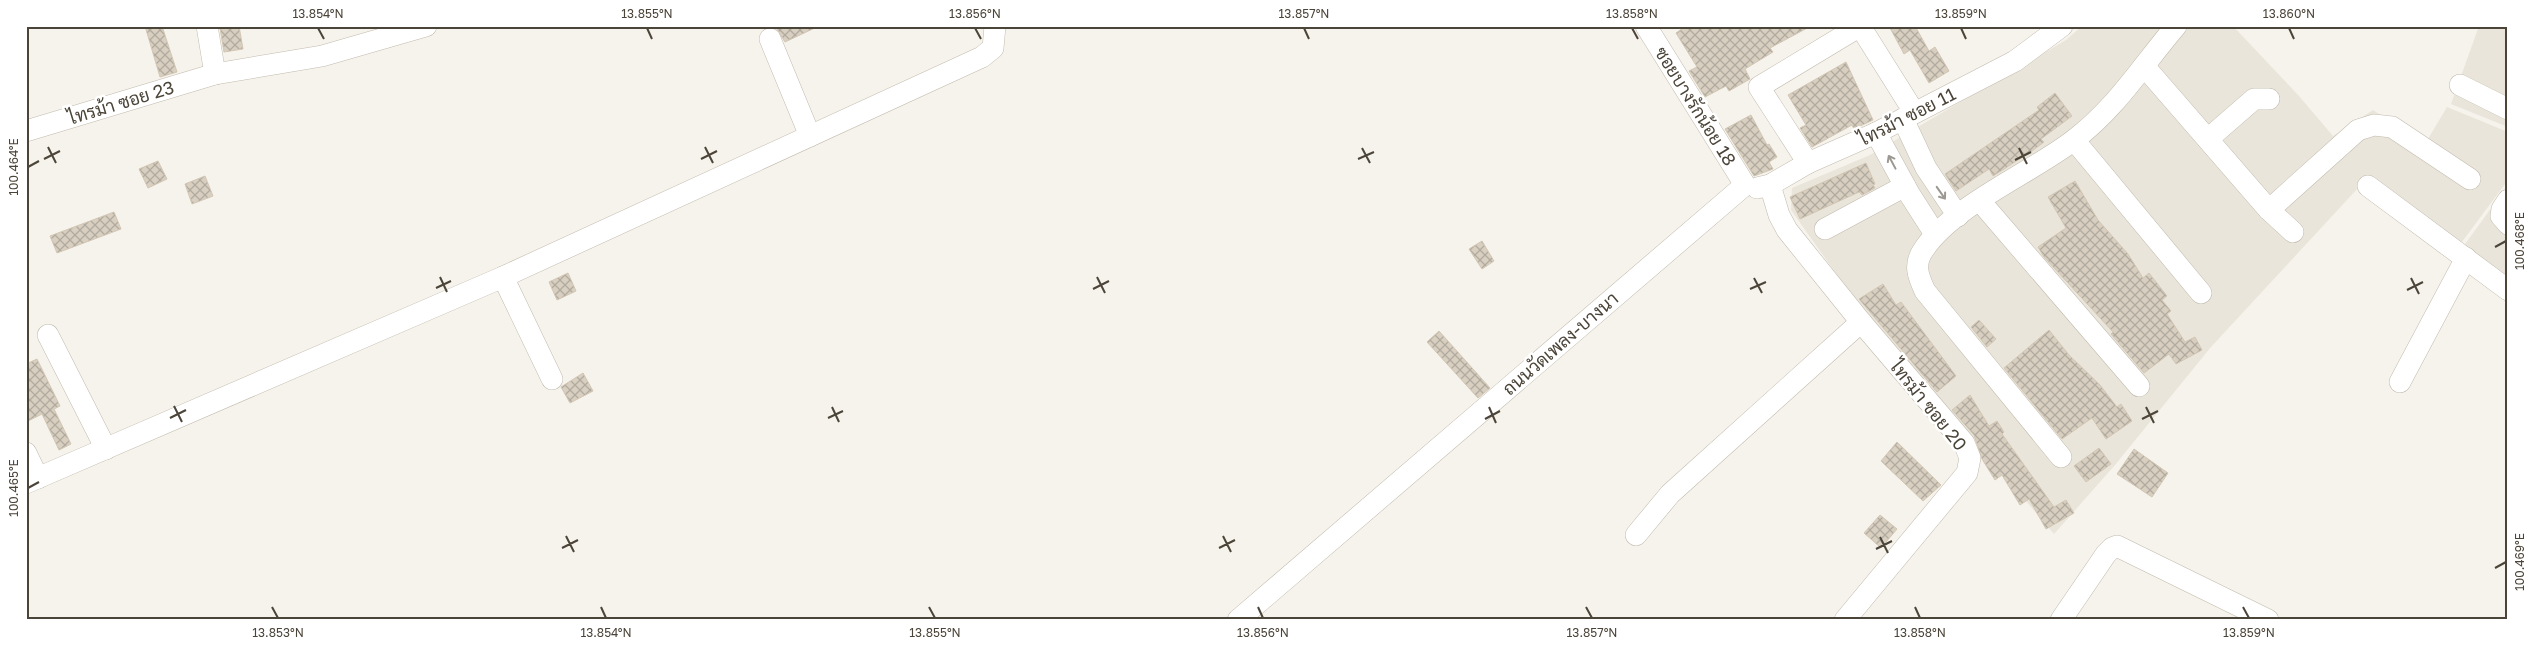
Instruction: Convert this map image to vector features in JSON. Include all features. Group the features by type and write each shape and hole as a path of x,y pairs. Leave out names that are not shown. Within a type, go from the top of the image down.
{"street":[{"path":"208,26 215,74 322,56 426,26"},
{"path":"26,454 32,481 503,277 982,57 992,48 995,26"},
{"name":"ซอยบางรักน้อย 18","path":"1646,26 1745,185"},
{"path":"1808,163 1759,86 1860,26 1909,115 1926,168 1958,216"},
{"name":"ไทรม้า ซอย 11","path":"1745,185 1757,188 1770,185 1808,163 1876,133 2016,61 2062,26"},
{"path":"2061,457 1925,291 1917,276 1917,264 1922,251 1935,234 1980,201 2074,140 2118,101 2176,26"},
{"path":"770,39 810,136"},
{"path":"2144,66 2269,210 2293,232"},
{"name":"ไทรม้า ซอย 23","path":"26,131 215,74"},
{"path":"2460,85 2508,109"},
{"path":"2208,139 2254,99 2269,100"},
{"path":"2269,210 2358,130 2374,125 2392,127 2470,179"},
{"path":"1876,133 1905,186 1935,234"},
{"path":"2074,140 2201,293"},
{"name":"ถนนวัดเพลง-บางนา","path":"1238,620 1745,185"},
{"name":"ไทรม้า ซอย 20","path":"1770,185 1779,215 1787,230 1861,322 1964,442 1970,458 1967,473 1845,620"},
{"path":"1825,229 1905,186"},
{"path":"2368,186 2508,290"},
{"path":"2508,200 2502,209 2501,216 2508,224"},
{"path":"1980,201 2139,386"},
{"path":"2400,382 2466,258"},
{"path":"503,277 552,379"},
{"path":"1636,535 1670,494 1861,322"},
{"path":"48,335 106,449"},
{"path":"2061,620 2106,554 2117,546 2268,620"}],"shaded area":[{"path":"2082,26 2233,26 2299,96 2333,136 2373,110 2425,144 2447,107 2508,132 2508,180 2456,250 2359,187 2211,347 2115,465 2054,534 1854,299 1791,210 1792,188 1870,155 2066,40"},
{"path":"2479,26 2508,26 2508,127 2451,104"},
{"path":"2508,185 2508,287 2460,251"}],"building":[{"path":"145,26 162,26 177,72 160,77"},
{"path":"239,26 243,49 224,52 220,28"},
{"path":"775,26 819,26 785,42"},
{"path":"1686,26 1811,26 1770,48 1773,52 1745,69 1750,79 1729,91 1726,86 1705,97 1689,71 1697,67 1676,33"},
{"path":"1889,26 1915,26 1929,51 1935,47 1949,71 1929,83 1910,50 1904,54"},
{"path":"1846,62 1873,120 1854,129 1852,125 1812,147 1800,128 1806,125 1788,95"},
{"path":"2055,93 2072,116 2041,139 2044,142 2032,151 1993,176 1989,169 1956,191 1945,174 2039,110 2037,107"},
{"path":"1751,115 1767,145 1769,144 1777,157 1769,162 1773,169 1754,176 1725,129"},
{"path":"158,161 167,179 148,188 139,169"},
{"path":"1866,163 1875,188 1862,195 1859,192 1800,219 1790,197"},
{"path":"205,176 213,196 192,204 185,184"},
{"path":"2075,181 2098,220 2128,254 2143,278 2149,273 2167,296 2162,300 2171,311 2167,314 2185,342 2195,337 2202,350 2176,364 2169,354 2144,373 2111,334 2113,332 2044,257 2038,247 2066,228 2048,197"},
{"path":"114,212 121,229 57,253 50,236"},
{"path":"1482,241 1494,261 1482,269 1469,249"},
{"path":"568,273 576,291 557,300 549,282"},
{"path":"1883,284 1896,305 1901,302 1956,376 1937,392 1859,299"},
{"path":"1979,320 1996,339 1987,347 1971,327"},
{"path":"2049,330 2069,355 2100,385 2117,407 2121,404 2132,421 2106,439 2092,418 2062,439 2004,368"},
{"path":"1439,331 1490,388 1478,398 1427,342"},
{"path":"37,359 60,406 54,409 71,444 59,450 42,414 26,422 26,364"},
{"path":"583,373 593,391 570,403 561,387"},
{"path":"1970,395 1989,426 1997,421 2004,432 2002,434 2054,507 2066,500 2074,513 2046,529 2029,499 2020,505 2002,475 1995,480 1982,459 1974,435 1952,410"},
{"path":"1897,442 1941,485 1923,501 1881,461"},
{"path":"2099,448 2111,464 2086,482 2074,466"},
{"path":"2134,449 2168,473 2152,497 2117,474"},
{"path":"1880,515 1897,529 1881,548 1864,533"}]}
